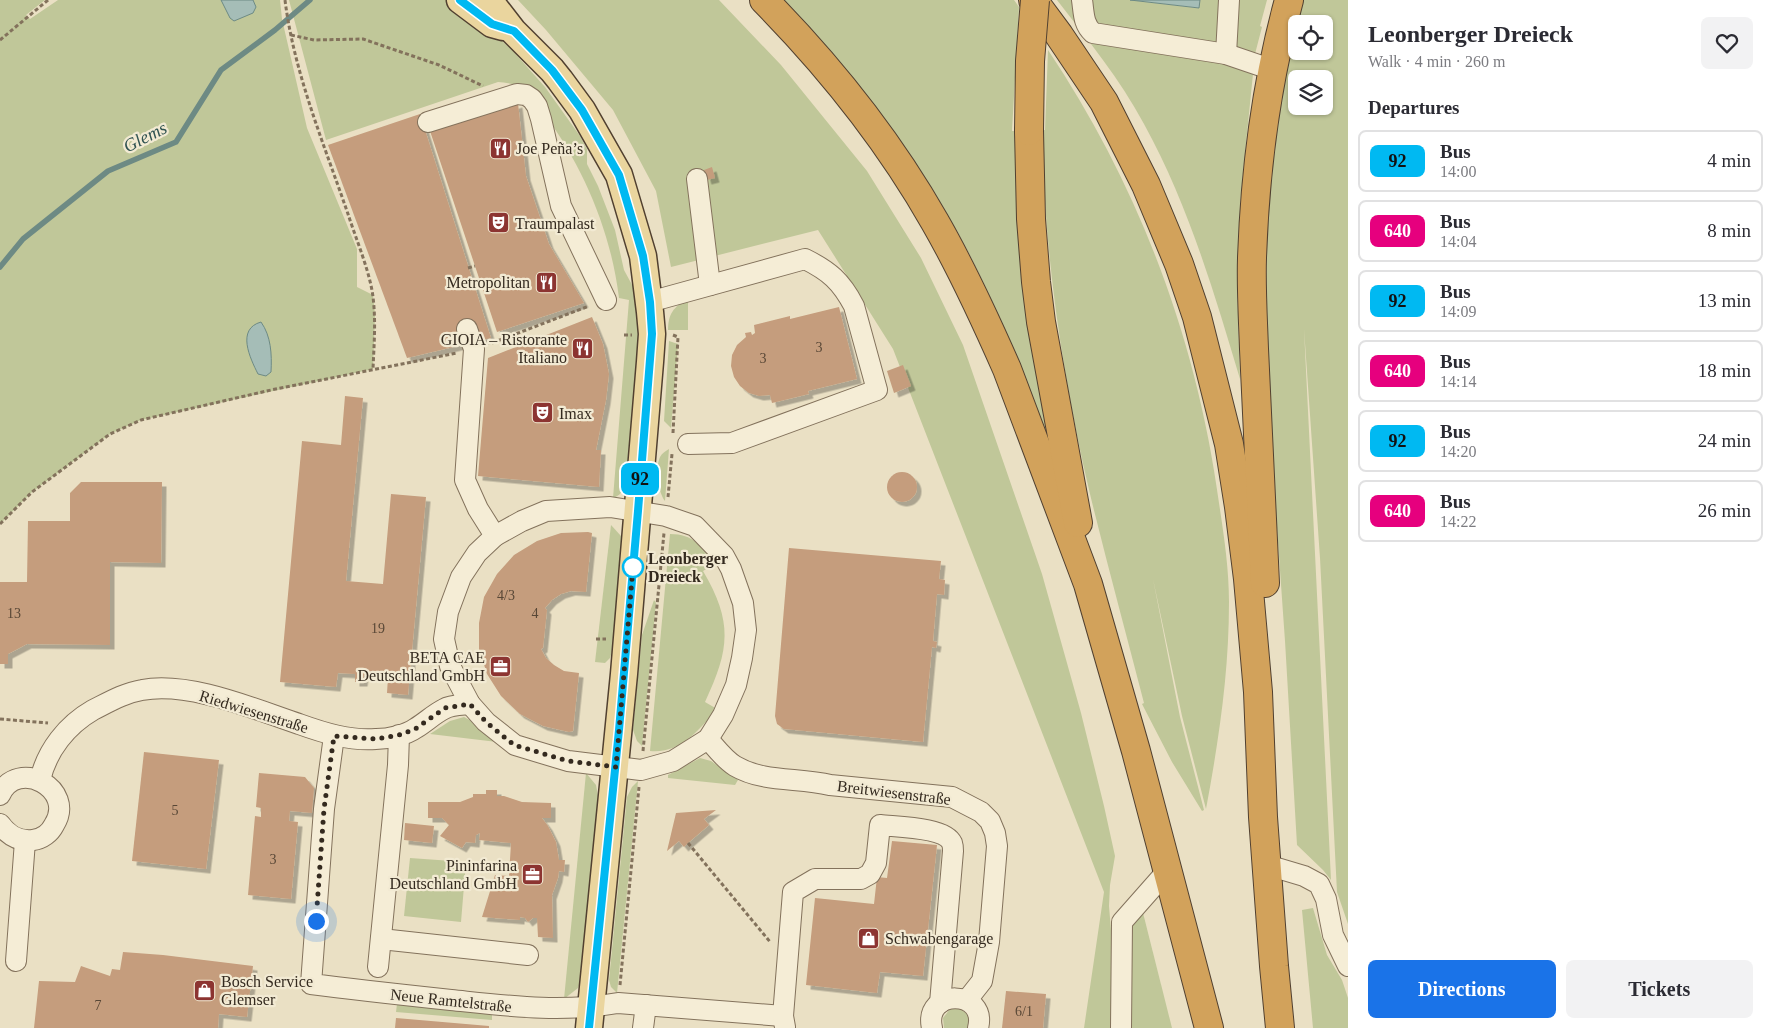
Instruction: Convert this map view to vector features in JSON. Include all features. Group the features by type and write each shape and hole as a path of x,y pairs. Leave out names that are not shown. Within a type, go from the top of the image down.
{"highway":[{"path":"764,0 821,62 879,135 934,220 974,297 1006,368 1088,584 1136,751 1209,1028"},
{"path":"1034,0 1030,61 1029,131 1031,219 1039,306 1088,584"},
{"path":"1034,0 1104,102 1162,220 1198,318 1230,444 1248,579 1258,692 1263,817 1280,1028"},
{"path":"1258,692 1266,587 1258,450 1252,260 1256,190 1263,121 1280,31 1289,0"}],"main road":[{"path":"460,0 492,24 514,31"},
{"path":"489,0 514,31 552,70 571,95 587,118 619,175 643,256 650,302 652,334 638,511 616,767 590,1018"}],"street":[{"path":"1082,0 1084,20 1087,28 1093,33 1226,54 1273,70"},
{"path":"1226,54 1229,0"},
{"path":"428,122 517,94 526,95 532,99 537,106 541,119 561,206 606,300"},
{"path":"697,179 710,285"},
{"path":"650,302 805,259 820,266 835,277 854,306 877,390 732,443 688,444"},
{"path":"467,328 474,349 464,480 478,510 495,536"},
{"path":"610,507 638,511 666,516 695,526 724,556 732,569 743,603 746,630 736,684 723,715 708,739 673,761 641,770 568,761 514,745 486,722 470,704 450,666 444,639 448,612 461,577 476,553 495,536 522,521 546,511 610,507"},
{"name":"Riedwiesenstraße","path":"40,780 42,768 52,750 71,725 116,698 142,690 161,688 202,693 334,736 376,739 399,735 415,729 445,708 470,704"},
{"path":"378,967 398,765 399,735"},
{"name":"Neue Ramtelstraße","path":"334,736 324,809 311,984 516,1007 560,1009 590,1018 618,1003 784,1022"},
{"name":"Breitwiesenstraße","path":"708,739 735,766 758,775 830,785 952,796 981,812 990,822 995,834 997,846 996,869 989,942 982,981 967,1000"},
{"path":"0,795 9,784 18,779 40,780 54,792 59,811 57,821 52,829 44,836 35,840 25,841 15,838 6,832 0,824"},
{"path":"784,1022 793,892 815,879 861,879 870,874 876,863 880,825 935,832 945,836 952,843 953,851 940,1002 932,1013 932,1028"},
{"path":"16,961 25,841"},
{"path":"1267,865 1304,876 1319,884 1326,899 1333,935 1348,966"},
{"path":"1121,1028 1122,922 1167,871"},
{"path":"381,939 528,955"},
{"path":"940,1002 953,997 967,1000 977,1011 979,1017 978,1028"},
{"path":"643,1028 646,1005"}],"path":[{"path":"0,40 48,0"},
{"path":"0,524 32,492 110,434 141,420 373,369 375,315 373,295 359,246 309,102 291,35 285,0"},
{"path":"291,35 314,40 364,39 496,90 517,94"},
{"path":"468,268 474,266"},
{"path":"0,719 71,725"},
{"path":"688,843 787,963"}],"green space":[{"path":"0,0 45,0 26,15 30,19 58,0 280,0 282,19 307,128 357,249 357,287 373,295 375,315 373,369 141,420 110,434 32,492 0,524"},
{"path":"289,0 447,0 489,29 512,50 545,87 580,136 587,149 587,164 598,186 615,230 624,270 637,294 639,329 629,477 623,490 616,497 613,498 629,300 619,298 610,249 594,202 559,135 527,90 518,85 498,82 326,140"},
{"path":"518,0 719,0 781,65 867,171 921,258 963,345 1042,574 1081,713 1115,856 1110,885 1109,906 1119,1028 1084,1028 1104,892 893,349 818,230 671,267 656,191 613,110 546,30"},
{"path":"782,0 1014,0 1019,7 1012,131 1016,131 1016,197 1022,266 1055,461 1027,385 996,311 980,275 942,204 905,147 888,125"},
{"path":"1057,0 1130,0 1198,8 1200,0 1267,0 1255,54 1241,193 1237,283 1240,379 1199,249 1160,154 1125,91"},
{"path":"1302,0 1348,0 1348,924 1337,892 1320,558 1304,329 1331,880 1297,845 1265,358 1268,159 1288,53 1288,60 1333,60 1333,15 1297,15"},
{"path":"1048,50 1081,102 1110,155 1136,210 1159,266 1179,324 1196,383 1209,442 1228,577 1229,628 1222,706 1206,809 1182,716 1153,579 1180,717 1204,810 1202,811 1172,762 1142,704 1144,703 1096,520 1080,449 1056,313 1046,222 1042,130 1045,130"},
{"path":"688,300 688,330 668,330 672,312"},
{"path":"669,341 678,344 671,428 664,421"},
{"path":"669,449 665,501 659,486 658,462 664,452"},
{"path":"611,525 621,536 622,543 614,645 610,658 605,663 595,662"},
{"path":"670,534 685,536 696,542 716,563 703,571 713,589 719,606 725,636 719,666 705,702 717,709 696,732 680,745 661,751 650,751"},
{"path":"654,600 656,603 642,746 637,741 633,730 642,635"},
{"path":"464,717 483,727 497,742 430,734 450,721"},
{"path":"700,758 711,761 738,780 735,785 668,778 668,775"},
{"path":"586,773 596,785 598,796 582,978 578,988 564,999"},
{"path":"638,781 617,993 611,987 609,980 627,797 632,787"},
{"path":"410,858 466,862 461,922 404,916"},
{"path":"1140,901 1172,1028 1121,1028 1122,922"},
{"path":"1313,908 1327,955 1342,980 1348,998 1348,1028 1313,1028 1302,910"},
{"path":"397,1004 492,1012 492,1020 396,1012"},
{"path":"950,1009 962,1010 967,1015 969,1021 967,1028 944,1028 943,1018"}],"water":[{"path":"221,0 253,0 256,7 253,13 234,21 230,18"},
{"path":"1130,0 1200,0 1199,8"},
{"path":"261,322 269,339 271,352 271,372 266,376 258,374 247,345 249,331 253,326"}],"building":[{"path":"518,103 526,176 549,244 584,303 497,332 430,131"},
{"path":"420,114 491,338 407,358 328,145"},
{"path":"712,167 715,178 707,180 704,170"},
{"path":"839,307 857,379 808,391 809,394 772,403 770,395 759,396 749,393 740,386 734,377 731,366 732,355 737,345 746,337 745,333 751,332 752,335 755,333 754,325 790,316 790,319"},
{"name":"Imax","path":"592,317 603,344 609,374 596,450 601,450 599,487 478,476 488,358"},
{"path":"903,365 911,386 894,393 887,371"},
{"path":"345,396 363,398 346,581 383,584 391,494 426,497 408,695 387,693 388,677 364,675 363,682 355,682 355,674 338,673 336,687 280,682 302,441 341,445"},
{"path":"902,472 908,473 916,481 916,493 908,501 902,502 896,501 888,493 887,487 888,481 896,473"},
{"path":"81,482 162,482 161,563 110,562 110,645 27,644 8,654 8,664 0,664 0,582 27,582 28,521 70,521 70,493"},
{"path":"561,533 592,533 586,592 571,591 561,594 545,608 547,610 543,648 541,649 546,658 554,665 564,671 579,673 573,731 569,732 543,726 520,714 501,696 487,674 479,649 479,623 484,597 497,574 514,555 537,541"},
{"path":"789,548 941,561 939,579 945,580 944,595 937,594 933,641 937,642 936,648 932,647 923,742 784,729 777,724 775,716"},
{"path":"144,752 219,760 206,869 132,861"},
{"path":"259,773 305,777 314,788 312,813 290,811 289,821 298,822 291,899 248,895 255,816 261,817 261,808 256,807"},
{"path":"486,790 497,790 497,796 504,796 522,802 551,803 551,818 542,818 556,842 559,860 565,860 564,872 559,871 552,895 553,938 538,937 537,918 533,918 528,922 525,918 520,917 520,920 482,917 495,875 509,876 511,843 479,840 480,833 476,835 475,843 466,842 462,848 440,836 449,825 442,818 428,818 428,802 460,802 473,797 473,794 486,794"},
{"path":"716,810 704,819 709,825 684,847 679,841 667,851 676,813"},
{"path":"405,823 434,826 432,843 404,840"},
{"name":"Schwabengarage","path":"892,841 937,845 923,976 880,972 877,993 806,985 815,898 874,904 877,877 887,878"},
{"path":"123,952 253,966 247,1017 219,1014 218,1028 34,1028 39,981 75,982 81,966 110,976 112,969 120,970"},
{"path":"1006,991 1046,994 1043,1028 1002,1028"},
{"path":"396,1018 489,1026 489,1028 395,1028"}],"waterway":[{"name":"Glems","path":"0,267 23,239 108,171 176,142 221,70 275,30 310,0"}],"bus line":[{"name":"92","path":"460,0 492,24 514,31 552,70 582,110 619,175 643,256 650,302 652,334 638,511 619,730 589,1028"}],"place":[{"name":"Joe Peña’s","path":"500,148"},
{"name":"Traumpalast","path":"499,223"},
{"name":"Metropolitan","path":"546,282"},
{"name":"GIOIA – Ristorante Italiano","path":"583,348"},
{"name":"Imax","path":"543,413"},
{"name":"Leonberger Dreieck","path":"633,567"},
{"name":"BETA CAE Deutschland GmbH","path":"501,666"},
{"name":"Pininfarina Deutschland GmbH","path":"533,874"},
{"name":"Schwabengarage","path":"869,938"},
{"name":"Bosch Service Glemser","path":"205,990"}],"route":[{"path":"316,921 324,809 334,736 376,739 399,735 415,729 445,708 470,704 486,722 514,745 568,761 616,767 633,567"}]}
